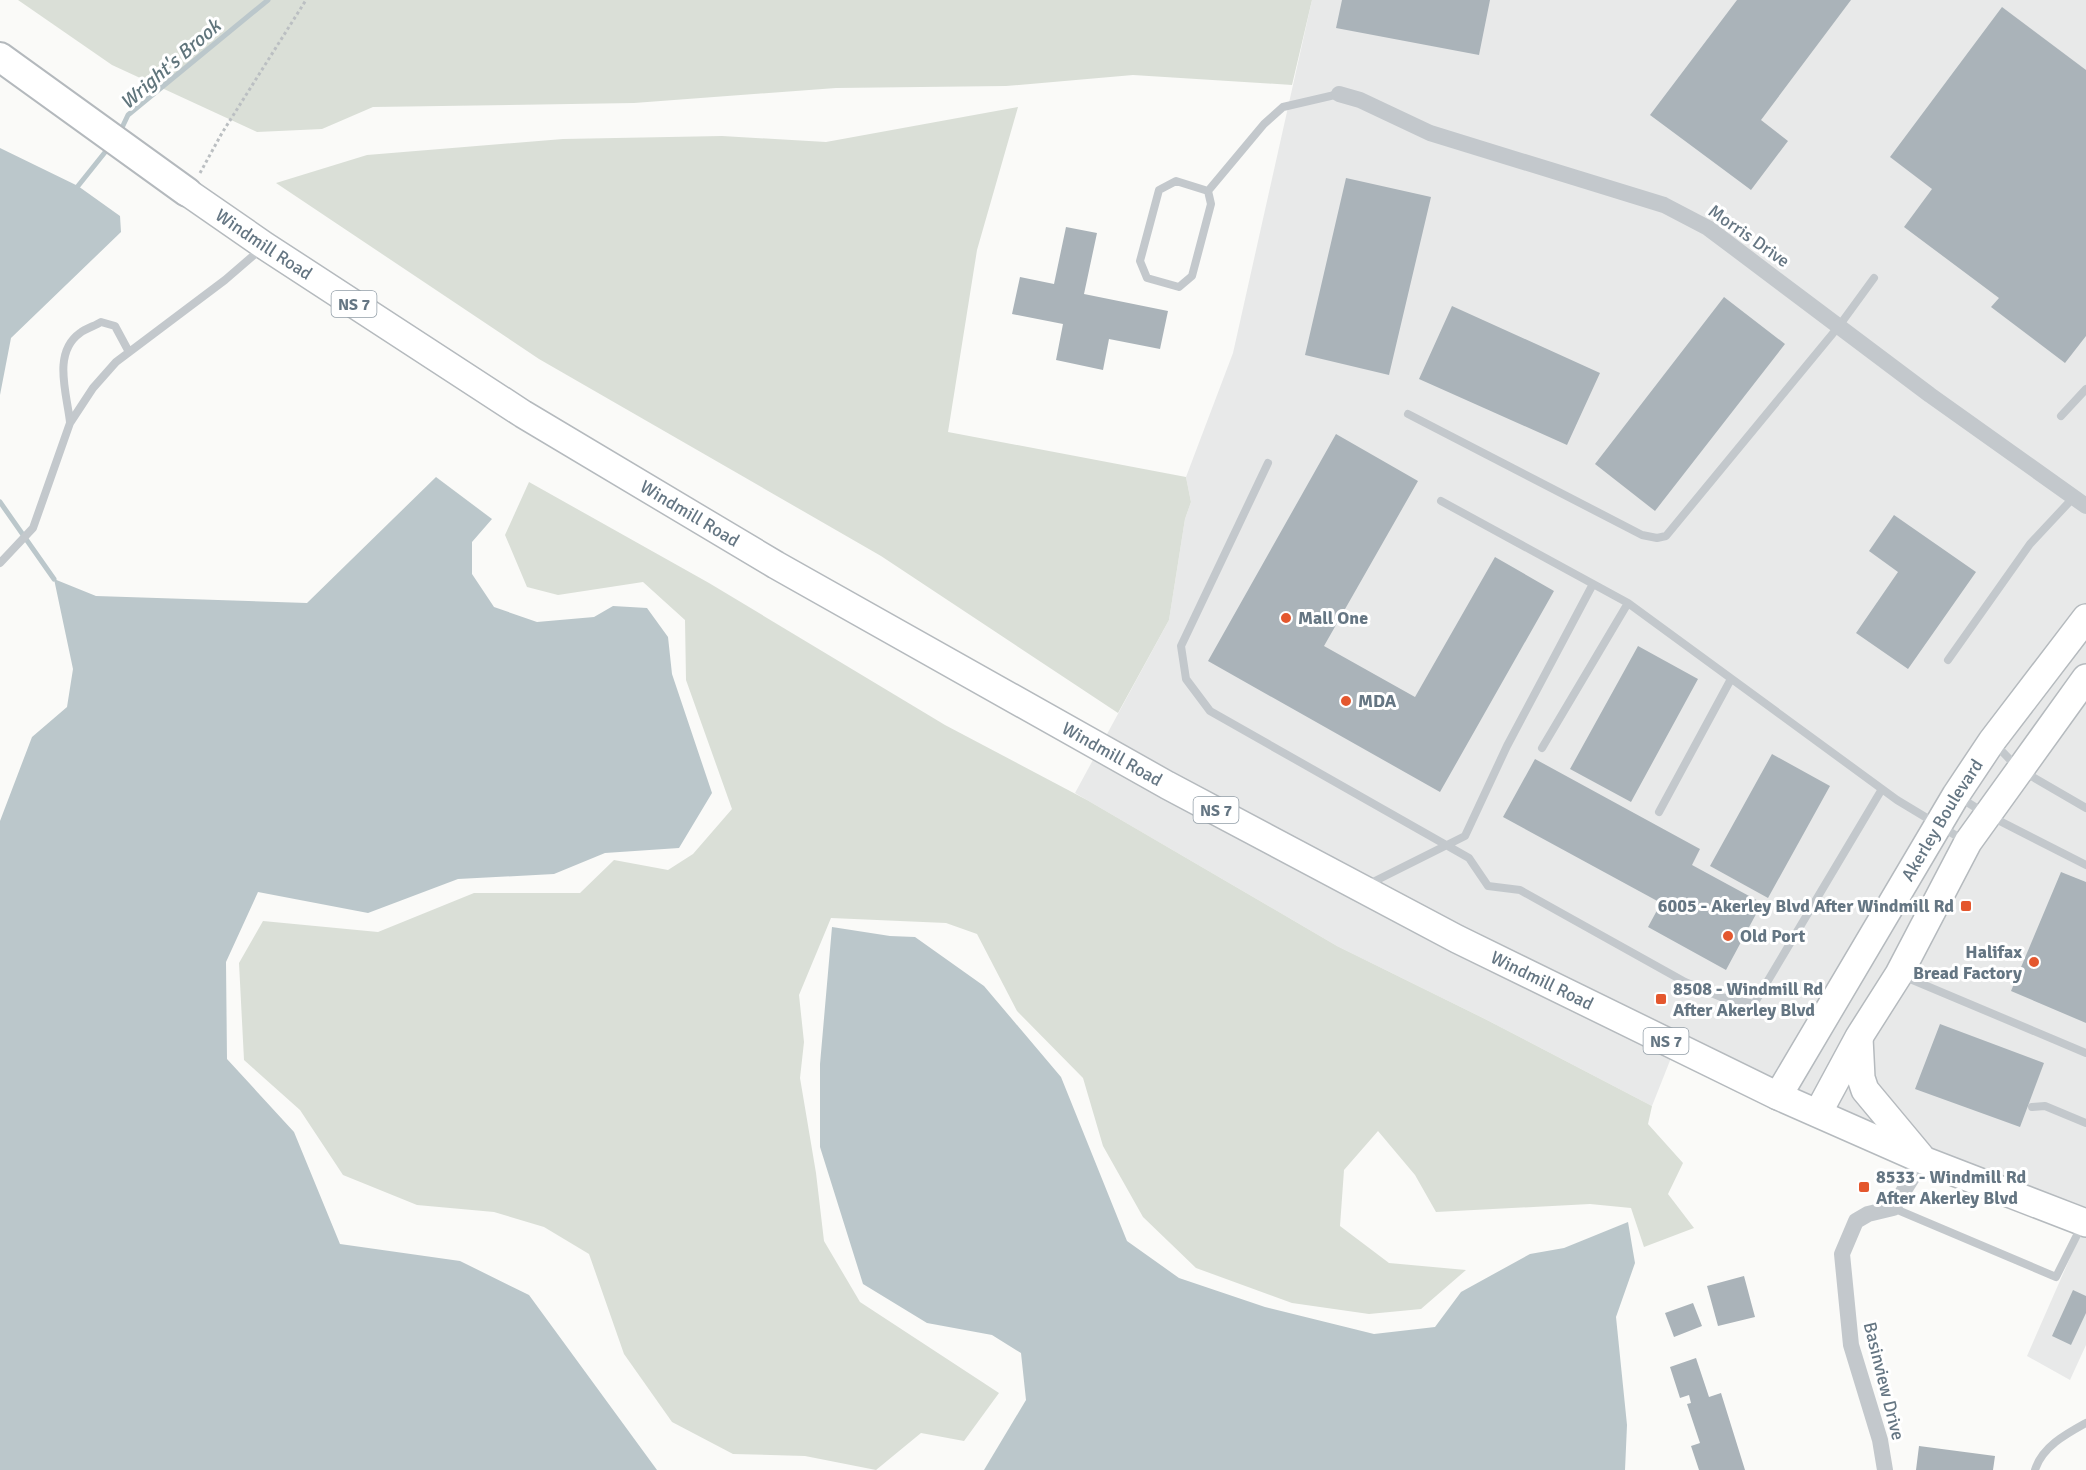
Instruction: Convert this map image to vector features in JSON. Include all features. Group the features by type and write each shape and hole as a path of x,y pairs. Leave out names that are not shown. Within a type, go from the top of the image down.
{"highway":[{"name":"Windmill Road","path":"0,57 113,142 187,192"},
{"name":"Windmill Road","path":"0,77 113,142"}],"main road":[{"name":"Windmill Road","path":"187,192 265,246 523,414 776,565 1167,784 1457,939 1778,1096 1923,1160 2085,1223"},
{"name":"Akerley Boulevard","path":"1778,1096 1956,795 1992,741 2086,618"},
{"name":"Akerley Boulevard","path":"1818,1113 1859,1037 1899,974 1968,842 2086,678"},
{"path":"1859,1037 1861,1078 1865,1090 1923,1160"}],"street":[{"name":"Morris Drive","path":"1339,94 1360,100 1430,132 1664,205 1725,239 1839,326 2079,502"},
{"path":"1893,1208 1923,1160"},
{"name":"Basinview Drive","path":"1885,1470 1880,1440 1851,1346 1842,1254 1856,1221 1868,1214 1893,1208"}],"lane":[{"path":"1208,191 1264,123 1283,107 1339,94"},
{"path":"1176,181 1208,191 1211,204 1192,276 1179,287 1147,278 1140,261 1159,190 1176,181"},
{"path":"0,563 33,528 70,423 93,388 129,352 225,280 265,246"},
{"path":"1408,414 1642,535 1657,538 1666,536 1839,326 1874,278"},
{"path":"70,423 63,362 67,348 80,333 101,322 115,326 129,352"},
{"path":"2061,416 2086,389"},
{"path":"1268,464 1181,646 1186,679 1210,711 1469,858 1488,886 1520,890 1685,982 1721,997 1754,1004 1882,789"},
{"path":"1440,501 1628,603 1882,789 1938,826 1968,842"},
{"path":"1948,660 2030,544 2079,502"},
{"path":"1362,888 1465,836 1507,746 1593,584"},
{"path":"1542,748 1628,603"},
{"path":"1659,812 1731,679"},
{"path":"1992,741 2019,769 2086,808"},
{"path":"1956,795 1986,814 2086,865"},
{"path":"1899,974 2086,1053"},
{"path":"2032,1107 2045,1106 2086,1123"},
{"path":"1893,1208 2056,1277 2085,1223"},
{"path":"2035,1470 2038,1460 2062,1436 2086,1422"}],"path":[{"path":"187,192 306,0"}],"shaded area":[{"path":"18,0 1312,0 1292,85 1133,75 1006,86 836,88 634,103 373,107 322,129 257,132 112,65"},
{"path":"1312,0 2086,0 2086,1345 2070,1380 2027,1356 2084,1226 1675,1048 1652,1106 1485,1019 1337,946 1075,793 1169,620 1185,519 1191,502 1186,477 1233,353"},
{"path":"1018,107 977,250 948,432 1186,477 1191,502 1185,519 1169,620 1118,713 881,556 539,359 276,183 367,155 563,139 722,136 826,142"},
{"path":"0,148 78,186 120,216 121,232 11,338 0,395"},
{"path":"436,477 492,519 472,542 472,574 494,607 537,622 594,617 613,606 647,608 668,637 672,674 712,793 679,848 605,853 554,874 458,879 368,913 258,892 226,962 227,1059 294,1132 340,1244 460,1261 529,1295 657,1470 0,1470 0,821 32,737 67,707 73,669 54,579 96,596 307,603"},
{"path":"529,482 709,583 945,725 1087,800 1337,946 1485,1019 1652,1106 1648,1124 1683,1163 1668,1194 1694,1228 1644,1247 1631,1208 1590,1204 1436,1212 1415,1175 1378,1131 1344,1170 1340,1226 1389,1263 1466,1270 1421,1309 1369,1314 1292,1303 1196,1268 1143,1217 1103,1146 1083,1078 1017,1011 977,934 946,923 831,918 799,995 804,1042 800,1078 816,1173 824,1241 860,1302 999,1393 964,1441 921,1433 876,1470 805,1456 733,1454 672,1422 624,1354 589,1254 544,1227 494,1212 417,1205 343,1175 300,1110 244,1060 239,963 263,921 378,932 474,893 580,893 614,860 668,870 693,854 732,809 686,680 685,620 643,582 558,595 527,587 505,535"},
{"path":"832,927 890,936 915,937 984,986 1061,1077 1127,1241 1179,1278 1265,1307 1374,1334 1435,1327 1461,1292 1530,1254 1564,1248 1628,1222 1635,1263 1616,1317 1627,1425 1625,1470 984,1470 1026,1400 1021,1353 992,1335 927,1323 863,1284 820,1147 820,1064"}],"building":[{"path":"1342,0 1490,0 1479,55 1336,28"},
{"path":"1737,0 1851,0 1761,120 1788,141 1751,190 1650,115"},
{"path":"2002,7 2086,70 2086,336 2065,363 1991,307 1999,298 1904,227 1932,189 1890,157"},
{"path":"1346,178 1431,197 1389,375 1305,355"},
{"path":"1066,227 1097,233 1084,294 1168,311 1160,349 1109,339 1103,370 1056,360 1063,324 1012,314 1020,277 1054,284"},
{"path":"1724,297 1785,344 1655,511 1595,464"},
{"path":"1452,306 1600,373 1567,445 1419,379"},
{"name":"Mall One","path":"1336,434 1418,481 1324,646 1415,697 1495,557 1554,591 1440,792 1208,661"},
{"path":"1894,515 1976,572 1908,669 1856,633 1898,572 1869,551"},
{"path":"1638,646 1698,679 1631,802 1570,769"},
{"path":"1772,754 1830,786 1768,898 1710,866"},
{"path":"1535,759 1700,849 1692,865 1762,903 1726,970 1648,927 1661,903 1503,817"},
{"path":"2061,872 2086,882 2086,1023 2011,991"},
{"path":"1940,1024 2044,1063 2020,1127 1915,1089"},
{"path":"1744,1276 1755,1317 1718,1326 1707,1286"},
{"path":"2073,1290 2086,1296 2086,1313 2071,1345 2052,1336"},
{"path":"1693,1303 1702,1326 1674,1337 1665,1313"},
{"path":"1696,1358 1709,1397 1721,1393 1745,1470 1699,1470 1691,1446 1700,1443 1687,1404 1691,1403 1689,1395 1680,1398 1670,1367"},
{"path":"1919,1446 1995,1456 1993,1470 1916,1470"}],"waterway":[{"name":"Wright's Brook","path":"119,134 128,115 268,0"},
{"name":"Wright's Brook","path":"78,186 110,146"},
{"path":"0,502 54,579"}],"place":[{"name":"Mall One","path":"1286,618"},
{"name":"MDA","path":"1346,701"},
{"name":"6005 - Akerley Blvd After Windmill Rd","path":"1966,906"},
{"name":"Old Port","path":"1728,936"},
{"name":"Halifax Bread Factory","path":"2034,962"},
{"name":"8508 - Windmill Rd After Akerley Blvd","path":"1661,999"},
{"name":"8533 - Windmill Rd After Akerley Blvd","path":"1864,1187"}]}
